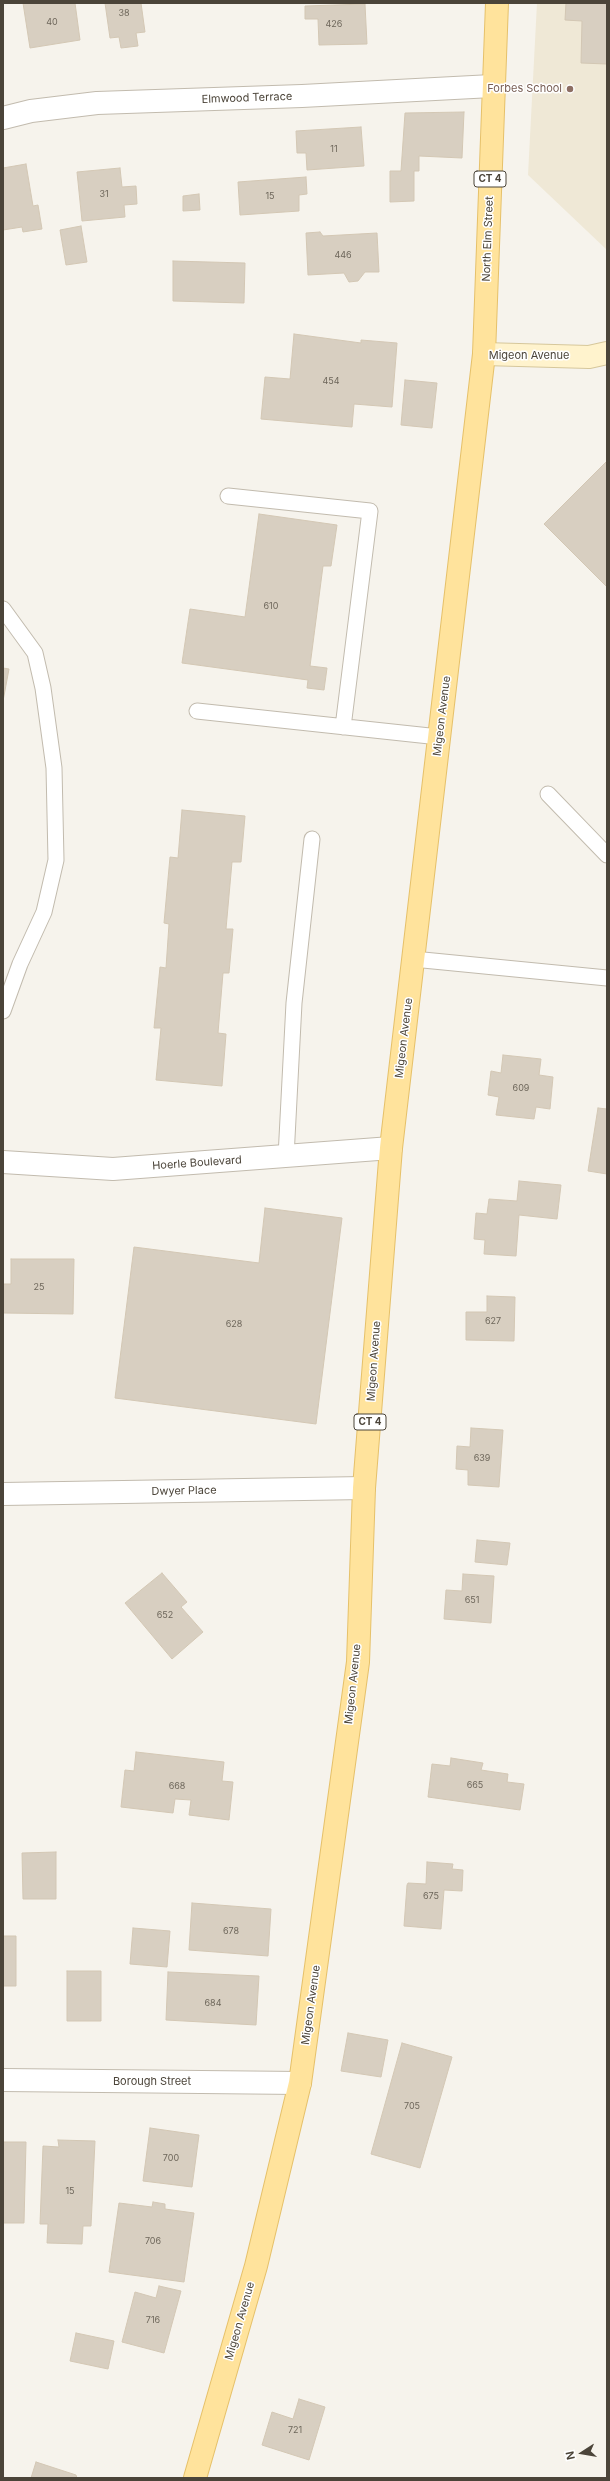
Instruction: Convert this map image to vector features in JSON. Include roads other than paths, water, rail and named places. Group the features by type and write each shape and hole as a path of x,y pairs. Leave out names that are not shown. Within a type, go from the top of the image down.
{"main road":[{"name":"North Elm Street","path":"484,354 492,86 497,3"},
{"name":"Migeon Avenue","path":"195,2478 256,2266 300,2083 358,1662 364,1488 391,1148 484,354 589,357 607,353"}],"street":[{"name":"Elmwood Terrace","path":"3,118 31,111 97,103 302,96 492,86"},
{"name":"Hoerle Boulevard","path":"3,1162 112,1170 391,1148"},
{"name":"Dwyer Place","path":"3,1494 364,1488"},
{"name":"Borough Street","path":"3,2080 300,2083"}],"lane":[{"path":"228,496 370,511 343,727"},
{"path":"3,609 35,653 43,688 54,768 56,860 44,912 20,964 3,1011"},
{"path":"197,711 439,737"},
{"path":"548,794 607,855"},
{"path":"286,1157 294,1002 312,839"},
{"path":"413,959 607,978"}],"place":[{"name":"Forbes School","path":"570,89"}]}
